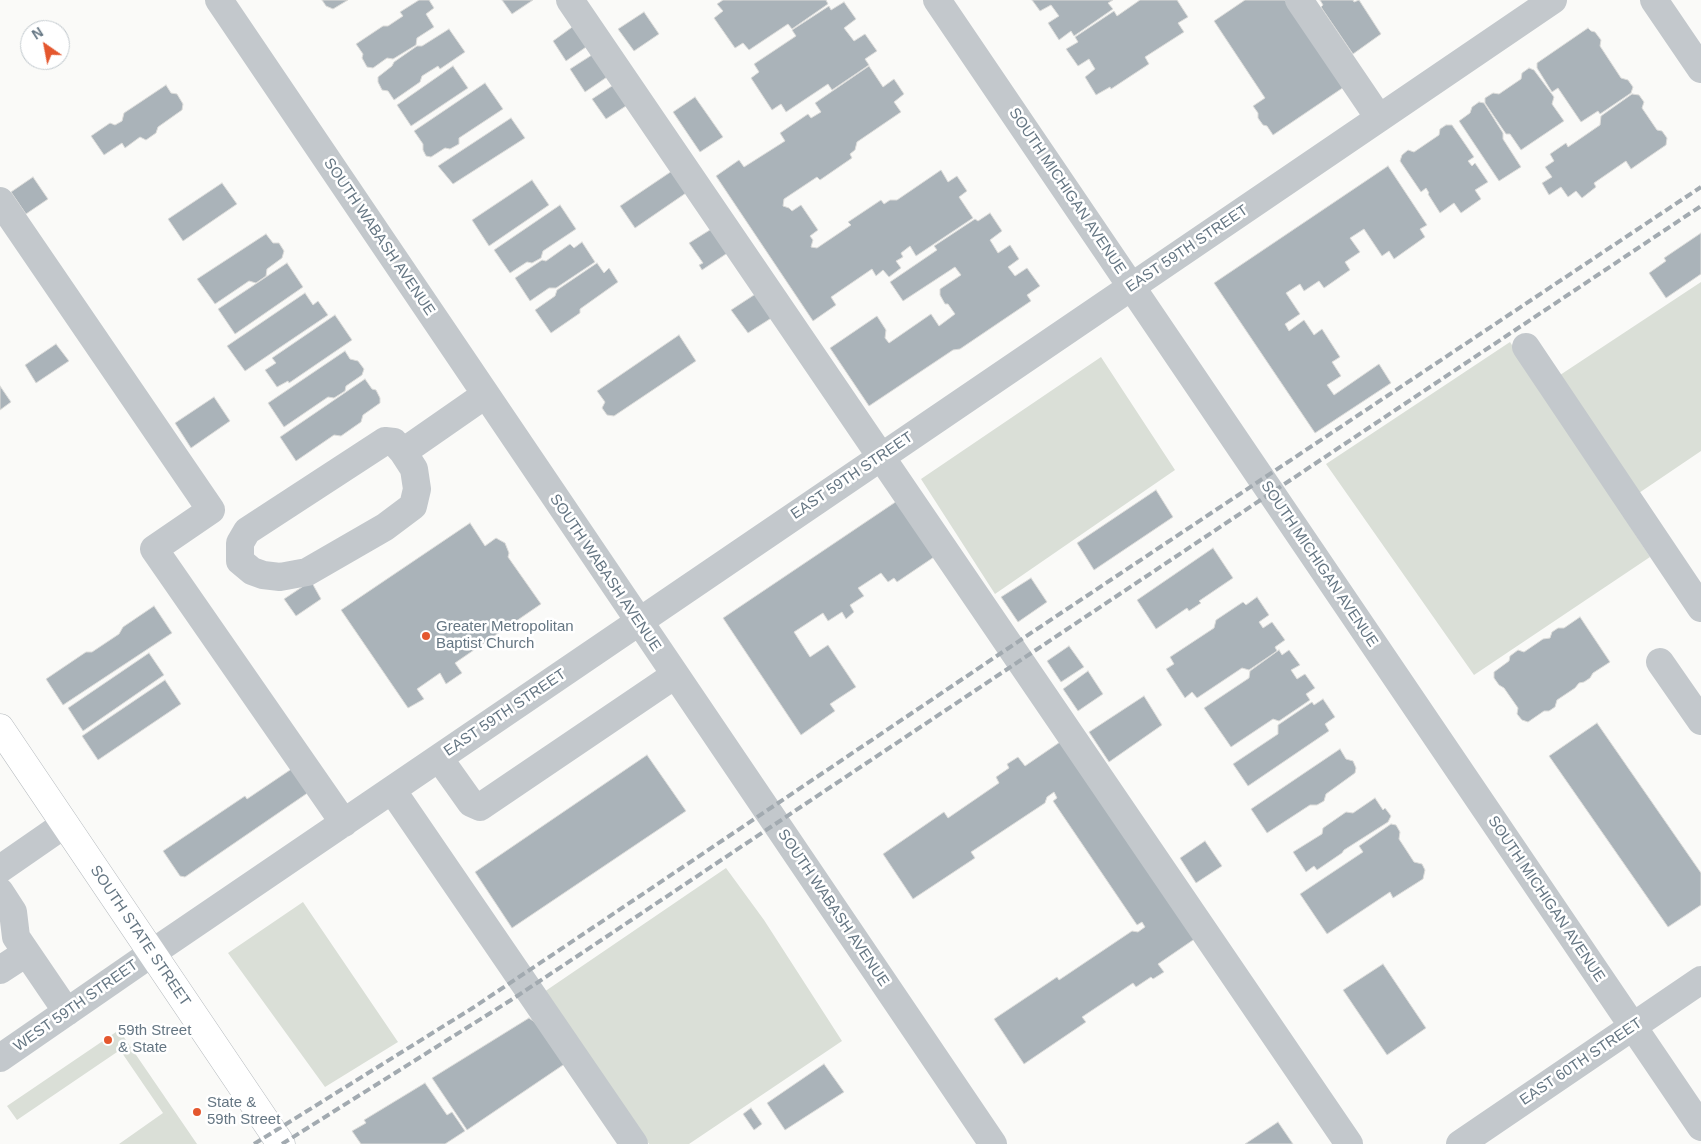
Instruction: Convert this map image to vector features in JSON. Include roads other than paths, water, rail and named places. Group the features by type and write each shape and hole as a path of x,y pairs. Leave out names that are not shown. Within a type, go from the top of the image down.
{"main road":[{"name":"SOUTH STATE STREET","path":"0,728 280,1144"}],"street":[{"name":"SOUTH WABASH AVENUE","path":"219,0 638,622 993,1144"},
{"path":"570,0 1349,1144"},
{"name":"SOUTH MICHIGAN AVENUE","path":"937,0 1701,1127"},
{"path":"1299,0 1380,118"},
{"name":"EAST 59TH STREET","path":"152,953 1553,0"},
{"path":"1654,0 1701,69"},
{"path":"0,200 211,510 154,549 344,822"},
{"path":"1526,348 1701,608"},
{"path":"403,452 485,395"},
{"path":"385,441 394,442 403,452 414,469 417,489 413,506 385,527 307,572 280,577 252,571 240,561 240,543 247,530 385,441"},
{"path":"1660,662 1701,721"},
{"path":"439,758 471,803 480,807 674,675"},
{"path":"392,790 634,1144"},
{"path":"0,869 65,824"},
{"path":"0,892 13,912 16,937 68,1012"},
{"path":"0,970 26,953"},
{"name":"WEST 59TH STREET","path":"0,1058 152,953"},
{"name":"EAST 60TH STREET","path":"1460,1144 1701,980"}],"railway":[{"path":"254,1144 471,1009 1701,187"},
{"path":"282,1144 511,1000 1701,206"}],"place":[{"name":"Greater Metropolitan Baptist Church","path":"426,636"},
{"name":"59th Street & State","path":"108,1040"},
{"name":"State & 59th Street","path":"197,1112"}]}
